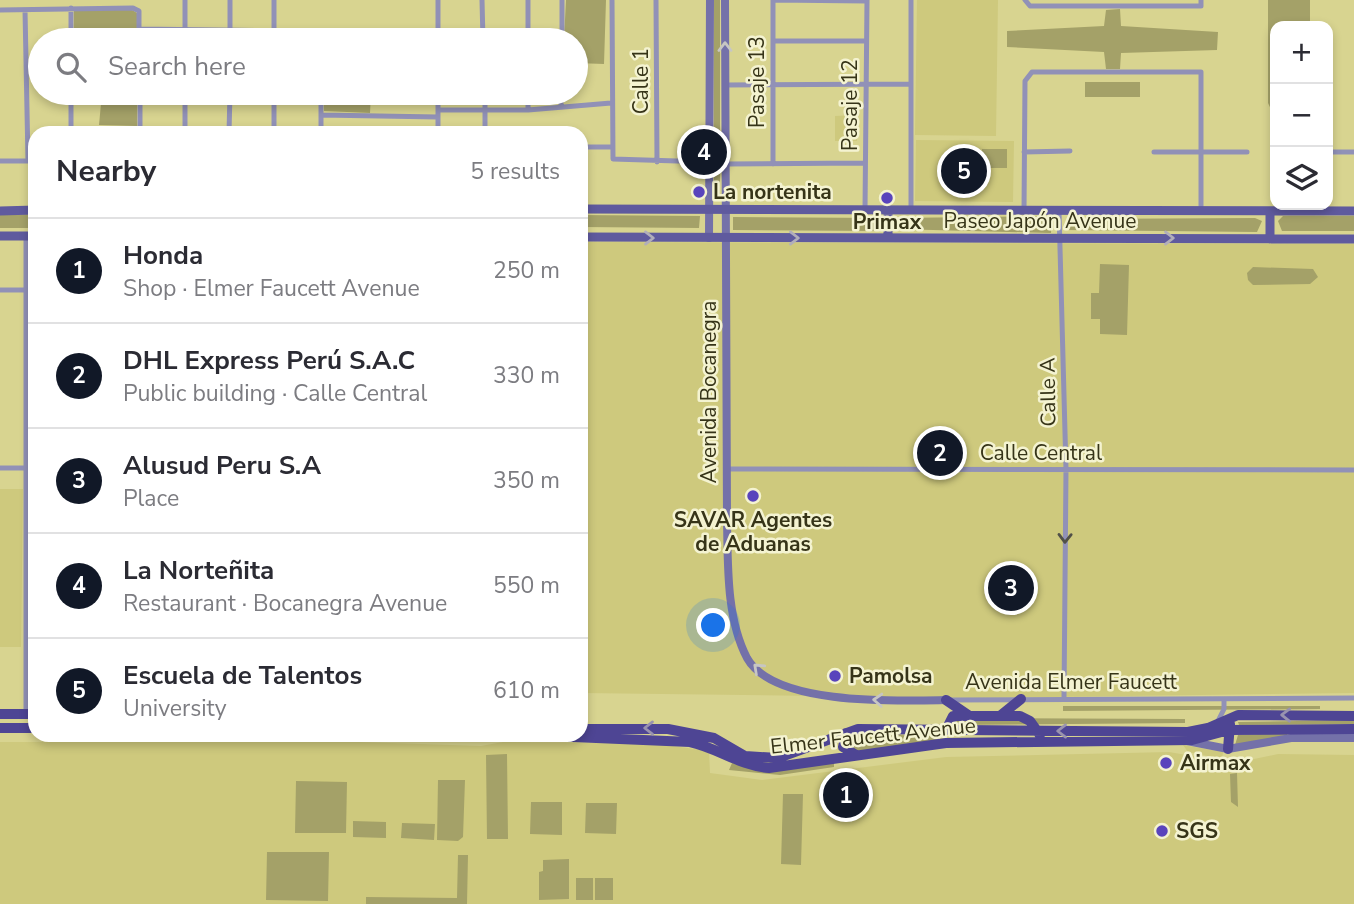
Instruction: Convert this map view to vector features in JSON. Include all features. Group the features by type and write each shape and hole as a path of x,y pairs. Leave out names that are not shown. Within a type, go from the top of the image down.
{"highway":[{"path":"1000,716 1021,699"},
{"path":"946,700 969,715"},
{"path":"28,714 3,714 3,728 28,728"},
{"path":"1228,749 1229,730 1236,715"},
{"name":"Elmer Faucett Avenue","path":"1184,736 1236,715 1354,716"},
{"path":"946,730 953,716 1020,716 1030,720 1039,731 1042,742"},
{"name":"Elmer Faucett Avenue","path":"588,729 668,729 714,738 745,756 778,758 858,729 1184,736 1229,730 1354,729"},
{"path":"846,733 843,747 858,756"},
{"name":"Elmer Faucett Avenue","path":"588,738 690,742 715,749 741,763 769,768 946,743 1042,742 1112,736"}],"main road":[{"path":"709,238 710,0"},
{"name":"Avenida Bocanegra","path":"727,0 727,469 730,578 738,636 754,667 790,687"},
{"name":"Paseo Japón Avenue","path":"588,209 1354,211"},
{"path":"0,211 28,211"},
{"path":"888,211 888,238"},
{"path":"1270,211 1270,239"},
{"path":"0,236 28,236"},
{"name":"Paseo Japón Avenue","path":"588,237 1354,239"},
{"name":"Avenida Elmer Faucett","path":"790,687 859,699 946,700"},
{"path":"1184,736 1228,749 1291,738 1354,738"}],"street":[{"path":"185,0 185,28"},
{"path":"230,0 230,28"},
{"path":"274,0 274,28"},
{"path":"438,0 438,28"},
{"path":"482,0 483,28"},
{"path":"528,0 528,28"},
{"path":"562,0 562,28"},
{"path":"612,0 612,155 617,160 709,162"},
{"name":"Calle 1","path":"656,0 657,162"},
{"path":"774,0 867,0"},
{"name":"Pasaje 13","path":"773,164 774,0"},
{"name":"Pasaje 12","path":"865,211 867,0"},
{"path":"911,0 911,211"},
{"path":"1026,2 1201,3"},
{"path":"71,8 71,28"},
{"path":"0,10 133,8 139,11 139,28"},
{"path":"25,10 28,75"},
{"path":"773,41 866,41"},
{"path":"1024,211 1027,75 1032,72 1201,72 1201,211"},
{"path":"726,85 911,85"},
{"path":"588,105 611,103"},
{"path":"29,105 30,126"},
{"path":"71,105 71,126"},
{"path":"139,105 140,126"},
{"path":"185,105 185,126"},
{"path":"229,126 230,105"},
{"path":"274,105 274,126"},
{"path":"321,105 321,126"},
{"path":"438,105 438,126"},
{"path":"485,105 485,126"},
{"path":"528,105 528,110"},
{"path":"321,115 528,110 586,105"},
{"path":"588,147 611,147"},
{"path":"1024,152 1070,151"},
{"path":"1154,152 1247,152"},
{"path":"1333,152 1354,152"},
{"path":"0,161 28,161"},
{"path":"726,164 866,163"},
{"name":"Calle A","path":"1059,211 1066,469 1064,698"},
{"path":"0,290 28,290 28,530"},
{"path":"0,468 27,468"},
{"name":"Calle Central","path":"727,469 1354,470"},
{"name":"Avenida Elmer Faucett","path":"946,700 1354,698"},
{"path":"1216,724 1224,709 1224,700"}],"shaded area":[{"path":"566,0 606,0 604,64 588,63 588,28 565,28"},
{"path":"714,0 720,0 720,200 714,200"},
{"path":"917,0 998,0 996,136 915,135"},
{"path":"1268,0 1310,0 1310,21 1270,21 1270,107"},
{"path":"1120,9 1121,26 1218,32 1217,50 1121,53 1120,69 1106,69 1104,52 1007,47 1007,31 1104,26 1106,10"},
{"path":"74,10 132,10 137,13 138,28 74,28"},
{"path":"1085,82 1140,82 1140,97 1085,97"},
{"path":"101,105 137,105 137,126 99,125"},
{"path":"324,105 370,105 370,113 324,111"},
{"path":"856,115 857,141 835,141 835,116"},
{"path":"916,140 1014,141 1013,202 915,201"},
{"path":"982,149 1007,149 1007,168 982,168"},
{"path":"28,214 28,228 0,228 0,215"},
{"path":"588,215 700,216 699,228 588,227"},
{"path":"1052,216 1051,233 895,229 897,218"},
{"path":"1283,216 1354,216 1354,231 1282,231 1278,221"},
{"path":"733,217 881,218 882,231 733,230"},
{"path":"1255,218 1262,221 1257,232 1067,230 1069,219"},
{"path":"588,242 1354,244 1354,693 976,698 588,693"},
{"path":"1100,264 1129,265 1127,335 1100,334 1100,319 1091,319 1091,293 1099,293"},
{"path":"1253,267 1313,269 1318,277 1310,284 1253,285 1248,280 1247,273"},
{"path":"0,489 23,489 21,647 0,647"},
{"path":"1063,706 1320,706 1320,709 1063,711"},
{"path":"955,718 1185,719 1185,723 955,725 952,724"},
{"path":"1354,720 1354,724 1239,725 1238,722"},
{"path":"1287,733 1287,737 1235,745 1238,735"},
{"path":"858,734 939,736 939,741 855,752 848,741"},
{"path":"0,742 359,742 481,746 503,742 651,743 709,751 710,773 762,780 946,757 1169,752 1235,763 1278,754 1354,755 1354,904 0,904"},
{"path":"1183,745 1223,752 1222,759 1188,752"},
{"path":"507,754 508,839 487,839 486,755"},
{"path":"834,761 834,767 780,775 729,770 732,763"},
{"path":"1237,773 1238,807 1231,802 1230,774"},
{"path":"438,780 465,780 463,837 458,841 437,840"},
{"path":"296,781 347,782 346,833 295,833"},
{"path":"783,794 803,794 801,865 781,864"},
{"path":"531,802 562,802 562,835 530,834"},
{"path":"586,803 617,803 616,834 585,833"},
{"path":"353,821 386,822 386,838 353,837"},
{"path":"402,823 435,824 434,840 401,838"},
{"path":"267,852 329,852 328,901 266,900"},
{"path":"458,855 468,855 467,904 366,904 366,897 457,898"},
{"path":"569,859 569,899 539,900 539,872 543,871 543,860"},
{"path":"576,878 593,878 593,900 576,900"},
{"path":"595,878 613,878 613,900 595,900"}],"place":[{"name":"La Norteñita","path":"704,152"},
{"name":"Escuela de Talentos","path":"964,171"},
{"name":"La nortenita","path":"699,192"},
{"name":"Primax","path":"887,198"},
{"name":"DHL Express Perú S.A.C","path":"940,453"},
{"name":"SAVAR Agentes de Aduanas","path":"753,496"},
{"name":"Alusud Peru S.A","path":"1011,588"},
{"name":"Pamolsa","path":"835,676"},
{"name":"Airmax","path":"1166,763"},
{"name":"Honda","path":"846,795"},
{"name":"SGS","path":"1162,831"}]}
